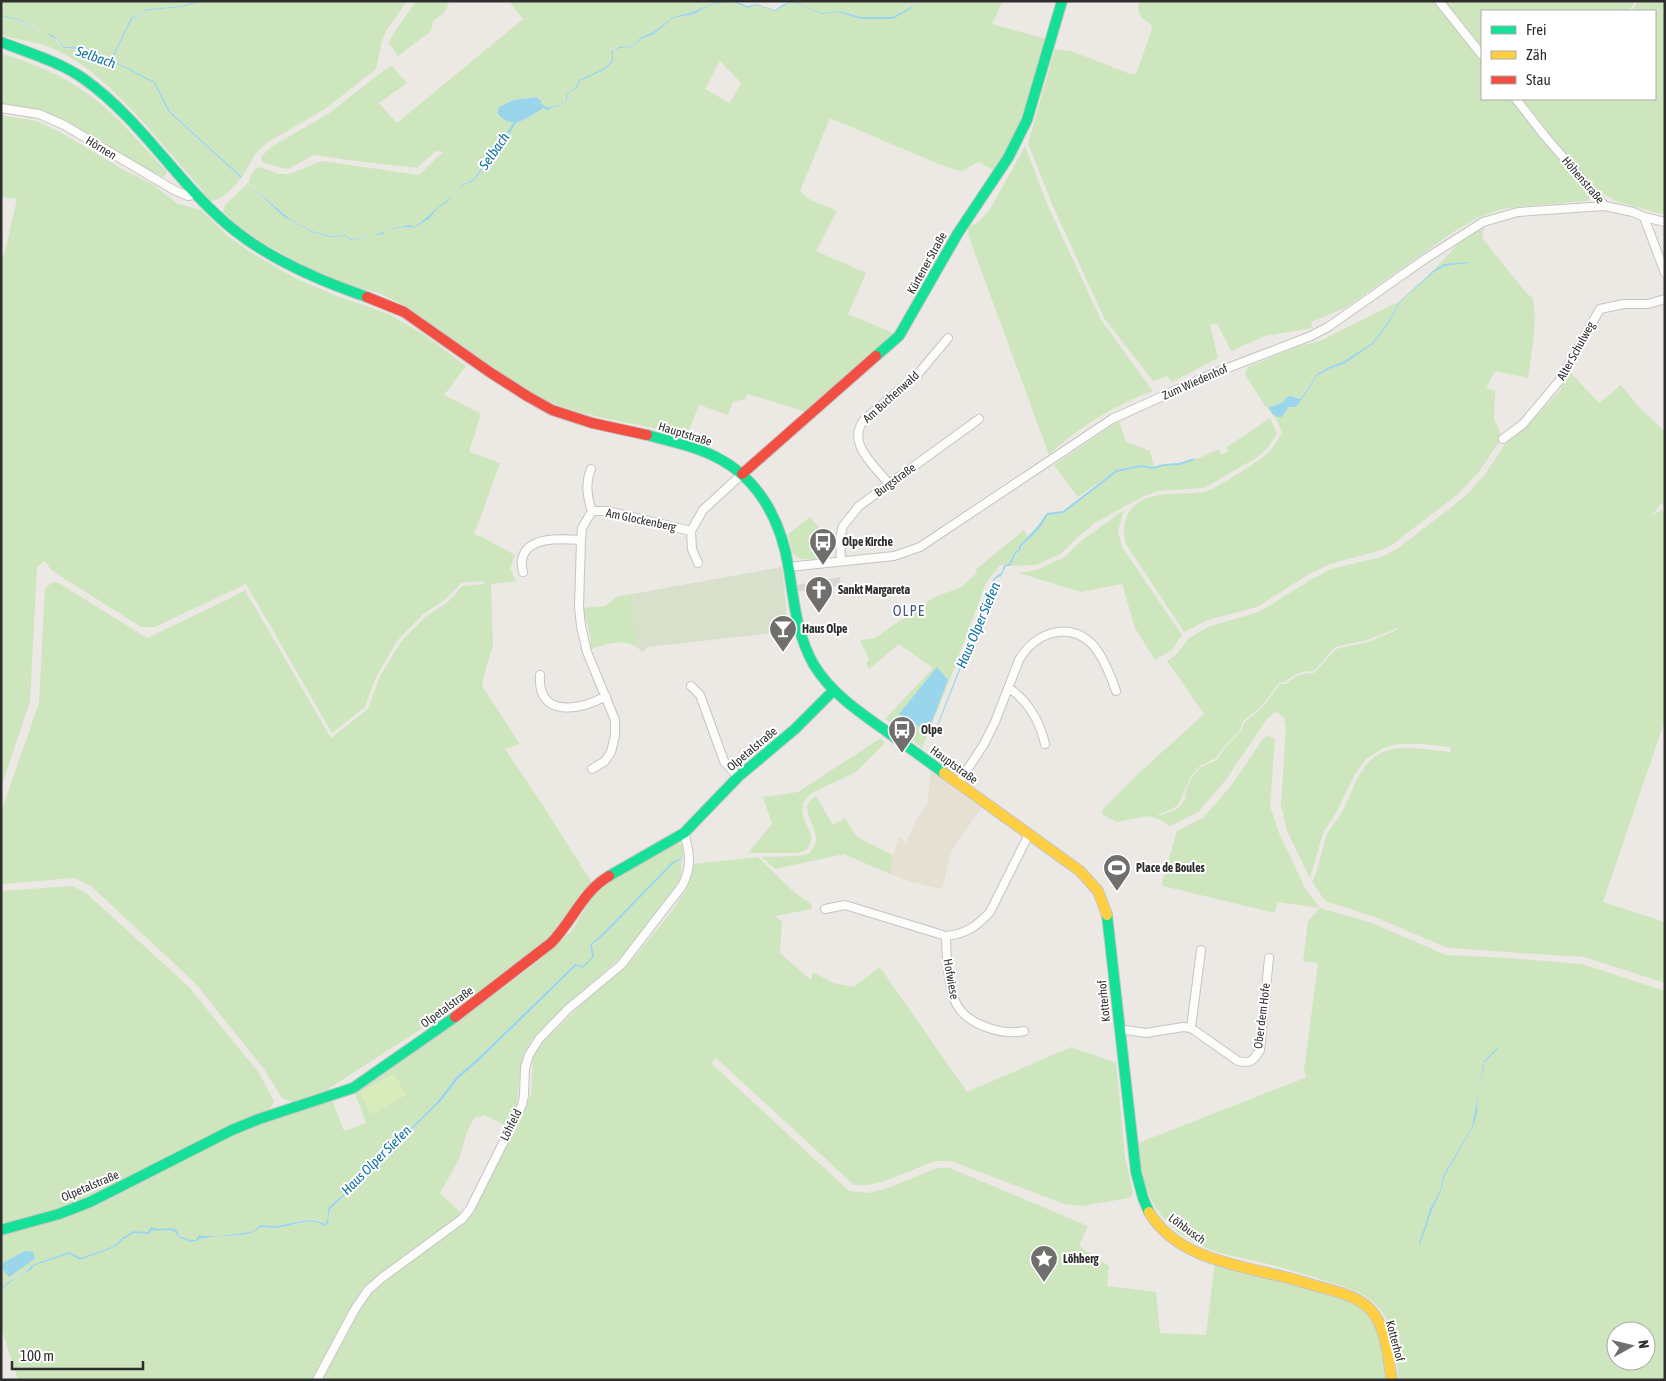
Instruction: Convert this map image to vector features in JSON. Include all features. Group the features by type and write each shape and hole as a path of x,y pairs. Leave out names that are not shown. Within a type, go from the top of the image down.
{"street":[{"name":"Kürtener Straße","path":"742,474 899,336 958,233 994,180 1022,132 1062,1"},
{"path":"1438,1 1481,54"},
{"path":"1,42 67,68 95,86 129,118 197,194"},
{"name":"Höhenstraße","path":"1517,100 1544,135 1606,206 1665,222"},
{"name":"Hörnen","path":"1,108 39,114 64,125 174,190 188,196 197,194"},
{"name":"Hauptstraße","path":"197,194 233,229 279,260 345,290 390,305 404,312 536,402 598,424 694,448 718,458 742,474 762,497 777,522 784,542 795,610 803,642 819,673 833,691 958,784 1030,834"},
{"name":"Zum Wiedenhof","path":"788,567 894,556 920,547 1112,419 1212,374 1311,336 1328,327 1425,259 1483,222 1507,214 1606,206"},
{"path":"1644,216 1665,273"},
{"name":"Alter Schulweg","path":"1503,440 1523,424 1560,380 1600,309 1617,305 1648,304 1665,299"},
{"name":"Am Buchenwald","path":"888,484 857,441 859,427 864,420 918,374 948,338"},
{"name":"Burgstraße","path":"841,560 840,538 843,526 859,506 979,419"},
{"name":"Am Glockenberg","path":"591,469 587,484 588,499 592,511 582,528 579,607 587,652 615,720 616,736 611,752 605,761 592,769"},
{"name":"Am Glockenberg","path":"698,563 692,549 690,531 703,510 742,474"},
{"name":"Am Glockenberg","path":"592,511 608,511 690,531"},
{"path":"523,572 522,559 526,550 534,544 550,539 581,540"},
{"path":"958,784 984,744 1009,688 1019,660 1031,644 1048,634 1069,632 1078,635 1093,645 1116,691"},
{"path":"540,675 539,686 542,694 548,702 557,706 582,707 606,696"},
{"path":"691,686 700,694 724,761 738,777"},
{"path":"1009,688 1019,694 1027,704 1043,733 1045,744"},
{"name":"Olpetalstraße","path":"1,1230 58,1214 90,1202 232,1130 259,1119 353,1088 470,1007 551,943 564,930 591,890 600,881 684,833 738,777 795,730 833,691"},
{"name":"Löhfeld","path":"317,1380 355,1309 368,1290 462,1219 470,1209 522,1105 525,1068 529,1055 539,1039 568,1009 621,965 682,886 688,875 689,863 689,850 684,833"},
{"path":"825,909 845,905 946,936 958,935 980,923 990,912 1030,834"},
{"name":"Kotterhof","path":"1030,834 1093,882 1104,903 1110,933 1132,1141 1142,1198"},
{"name":"Hofwiese","path":"946,936 950,989 960,1012 995,1031 1011,1033 1024,1031"},
{"path":"1119,1029 1146,1033 1182,1027 1191,1028 1194,1018 1201,950"},
{"name":"Ober dem Hofe","path":"1191,1028 1238,1061 1246,1063 1254,1059 1260,1050 1269,958"},
{"name":"Löhbusch","path":"1142,1198 1155,1221 1168,1234 1194,1252 1229,1264"},
{"name":"Kotterhof","path":"1229,1264 1344,1293 1360,1301 1372,1311 1380,1325 1392,1380"}],"shaded area":[{"path":"840,577 841,586 811,591 798,591 797,585"},
{"path":"931,771 981,808 952,850 942,889 912,882 890,874 891,862 900,836 906,843 916,821 927,805"}],"green space":[{"path":"1,1 197,1 182,6 145,10 144,14 131,18 111,59 78,47 65,47 57,38 53,37 61,46 67,49 78,49 93,55 102,56 154,83 168,111 241,178 224,195 211,201 140,119 105,83 79,63 49,47 1,35 1,16 21,21 41,31 21,20 1,15"},
{"path":"202,1 407,1 386,31 376,69 325,109 268,142 256,153 242,177 170,110 155,82 112,60 132,19 145,15 146,11 149,10 182,7"},
{"path":"416,1 450,1 444,13 433,21 431,31 398,56 389,43 393,34"},
{"path":"509,1 725,1 710,4 693,12 673,17 653,32 640,38 633,46 612,49 612,60 605,68 579,80 576,87 566,94 566,100 559,105 547,109 559,106 567,101 567,94 577,88 580,81 606,69 613,61 613,50 633,47 641,39 654,34 673,18 694,14 710,5 731,1 748,8 756,5 775,11 791,2 822,14 838,12 861,19 893,19 911,9 916,1 1003,1 992,24 1046,39 1020,123 995,171 978,162 962,171 946,167 830,118 800,191 807,198 837,211 816,251 866,273 848,314 893,333 887,343 806,412 748,394 745,399 733,402 728,415 699,405 687,435 590,415 552,403 534,395 405,306 379,293 346,284 302,265 262,242 237,225 223,212 225,205 248,183 284,217 312,232 330,237 344,236 351,240 373,236 351,239 345,235 330,236 312,231 291,220 248,182 254,170 260,167 279,174 289,174 322,161 419,175 443,152 436,151 417,168 314,155 288,169 263,163 261,157 271,147 328,114 392,66 407,83 379,103 397,123 523,19","holes":["720,61 741,83 730,103 705,89","537,97 541,101 542,109 519,122 508,122 497,113 499,107 513,100","511,129 474,181 456,191 464,184 473,180","454,192 446,203 440,207 448,198","436,210 429,219 414,228 386,231 411,225 414,227"]},
{"path":"792,1 915,1 910,8 892,17 861,17 839,11 822,13"},
{"path":"1140,1 1433,1 1481,60 1481,100 1512,100 1547,146 1592,196 1587,201 1502,209 1477,218 1455,231 1345,308 1311,322 1312,328 1265,336 1231,351 1217,323 1210,325 1218,358 1172,382 1167,376 1153,381 1104,318 1052,204 1028,143 1055,49 1071,51 1130,74 1135,74 1152,29 1151,25 1140,16"},
{"path":"1442,1 1635,1 1630,10 1481,10 1481,50"},
{"path":"1638,1 1665,1 1665,215 1618,202 1596,190 1577,170 1520,100 1656,100 1656,10 1633,10"},
{"path":"1,53 57,75 99,102 120,121 167,172 164,177 132,162 65,123 1,105"},
{"path":"1,115 37,121 60,132 122,169 152,184 178,204 201,210 228,236 253,254 295,278 334,295 389,314 426,336 466,366 444,395 481,414 469,452 500,463 474,535 480,536 515,555 510,570 516,581 491,584 493,645 482,686 520,744 505,749 592,883 582,892 569,913 547,939 488,986 325,1091 292,1102 282,1098 264,1069 195,983 91,886 74,878 1,884 1,812 39,703 45,588 53,582 59,583 147,638 245,590 331,738 368,709 379,678 400,643 425,617 448,602 462,586 485,584 482,581 461,583 446,599 423,614 397,641 376,677 365,707 332,733 246,584 155,627 141,627 51,570 45,561 37,567 30,702 1,787 1,256 4,256 17,199 1,197"},
{"path":"1025,146 1048,206 1101,320 1153,391 1111,410 1085,426 1049,455 969,237 968,228 979,222 991,208"},
{"path":"1484,228 1482,238 1528,295 1532,296 1535,326 1528,378 1495,371 1486,388 1495,391 1494,419 1502,437 1479,472 1457,495 1393,544 1382,550 1330,564 1309,574 1257,607 1208,620 1184,632 1126,544 1124,526 1129,512 1134,506 1149,497 1164,494 1198,493 1210,490 1269,452 1282,433 1276,419 1263,403 1245,374 1248,367 1296,347 1320,341 1400,301 1386,325 1372,343 1343,363 1329,367 1317,374 1298,399 1292,396 1284,402 1273,405 1282,417 1289,407 1298,405 1317,376 1329,369 1344,364 1373,344 1387,326 1401,301 1434,272 1445,266 1469,263 1444,266 1434,271 1423,281 1460,242"},
{"path":"1570,372 1599,403 1621,385 1637,405 1665,432 1665,503 1660,505 1652,515 1662,510 1665,515 1665,720 1603,902 1665,922 1665,983 1584,957 1448,948 1375,917 1325,901 1312,882 1327,834 1340,815 1360,773 1366,765 1382,752 1393,749 1415,748 1451,752 1450,747 1398,744 1383,748 1366,759 1355,774 1337,811 1323,833 1310,878 1287,831 1281,805 1286,727 1284,717 1275,712 1267,719 1224,782 1198,812 1170,826 1159,819 1147,816 1117,822 1101,814 1104,808 1140,772 1204,714 1167,661 1176,655 1189,638 1210,626 1259,612 1331,569 1381,557 1397,549 1462,499 1484,476 1507,441 1525,428 1559,392","holes":["1399,629 1368,642 1336,649 1314,673 1302,674 1286,684 1280,684 1263,707 1245,722 1241,731 1224,749 1217,760 1201,767 1192,777 1186,790 1185,799 1181,805 1175,810 1158,816 1174,808 1179,803 1191,776 1200,766 1216,758 1240,730 1243,721 1262,706 1279,683 1285,682 1298,674 1314,671 1335,647 1367,640"]},
{"path":"1270,418 1277,433 1268,448 1256,458 1204,488 1157,491 1142,497 1095,523 1062,553 1036,565 1006,566 1010,565 1048,515 1064,513 1117,472 1141,467 1153,469 1180,465 1219,449 1221,454 1228,452 1227,447"},
{"path":"1119,421 1126,442 1150,451 1154,467 1141,465 1116,470 1078,497 1054,465"},
{"path":"1124,510 1118,531 1122,547 1182,635 1172,650 1155,660 1135,628 1122,584 1081,592 1019,573 1037,570 1065,557 1081,541"},
{"path":"810,517 835,547 827,556 802,559 796,557 792,552 788,534"},
{"path":"1024,530 1028,536 1019,546 1009,564 1000,565 986,583 922,748 885,719 933,668 899,644 869,669 866,663 869,659 860,640 875,638 933,598 961,587 977,573 976,569"},
{"path":"782,567 788,626 783,632 648,647 642,652 637,647 632,594"},
{"path":"632,594 637,647 620,642 590,649 588,643 591,642 586,617 583,617 582,608 605,606 618,596"},
{"path":"1266,735 1275,739 1270,806 1279,833 1306,890 1320,908 1277,902 1275,913 1163,886 1162,883 1177,831 1203,818 1230,787"},
{"path":"881,738 884,744 856,772 810,794 803,803 803,816 811,836 807,850 798,853 748,853 772,824 763,797 798,792"},
{"path":"816,796 833,825 845,818 857,837 893,855 890,874 844,854 775,869 762,857 798,856 810,853 816,842 816,836 809,817 808,806 810,800"},
{"path":"677,843 683,845 683,856 678,858 590,945 592,957 583,966 575,964 456,1077 437,1102 328,1208 328,1217 325,1224 319,1221 306,1220 273,1226 261,1225 251,1231 218,1236 199,1236 196,1240 179,1236 177,1230 174,1229 151,1227 148,1232 134,1231 122,1238 114,1246 80,1259 69,1252 32,1265 31,1268 16,1276 1,1289 1,1235 64,1216 257,1124 332,1100 344,1131 366,1123 354,1091 471,1011 532,966 571,932 591,899 607,884"},
{"path":"758,857 795,893 811,904 812,909 775,916 782,922 780,953 811,980 813,972 833,983 854,987 880,967 967,1092 1071,1047 1116,1063 1125,1157 1133,1194 1129,1198 1082,1206 1064,1204 951,1161 935,1161 885,1181 868,1185 854,1185 716,1058 711,1063 849,1191 869,1193 888,1188 937,1168 950,1168 1088,1226 1079,1246 1109,1266 1107,1286 1156,1292 1160,1333 1206,1335 1215,1262 1292,1281 1360,1303 1379,1326 1390,1380 321,1380 359,1308 370,1293 385,1279 465,1222 474,1211 522,1117 531,1094 533,1058 542,1043 591,995 626,967 669,915 687,888 694,864"},
{"path":"682,858 681,876 673,891 633,944 532,1039 523,1055 517,1103 506,1126 485,1115 474,1118 467,1132 459,1159 440,1193 462,1214 364,1288 352,1306 313,1380 18,1380 1,1327 1,1290 17,1277 32,1269 33,1266 69,1254 80,1260 115,1247 134,1233 149,1234 152,1229 173,1231 178,1237 190,1242 197,1241 200,1237 244,1235 261,1227 281,1228 306,1222 325,1225 330,1217 330,1209 442,1100 458,1079 576,966 583,968 593,957 592,946 673,864"},
{"path":"72,886 85,892 189,987 259,1073 274,1101 270,1109 224,1129 88,1197 56,1210 1,1226 1,891"},
{"path":"1320,908 1372,923 1446,955 1582,964 1665,991 1665,1380 1399,1380 1394,1342 1384,1316 1374,1302 1355,1291 1326,1281 1207,1248 1185,1237 1166,1221 1151,1200 1144,1183 1138,1143 1307,1077 1304,1071 1318,963 1303,961 1308,921","holes":["1498,1044 1498,1049 1485,1062 1478,1094 1484,1061 1497,1048","1478,1094 1477,1114 1473,1127 1444,1177 1441,1191 1419,1244 1430,1209 1440,1191 1443,1176 1472,1127"]},
{"path":"394,1073 406,1095 372,1115 359,1093"}],"water":[{"path":"202,1 182,7 149,10 145,14 132,19 112,60 155,82 170,111 242,177 168,111 154,83 102,56 93,55 78,49 64,48 56,39 45,33 54,36 65,47 78,47 111,59 131,18 144,14 145,10 149,9 182,6"},
{"path":"731,1 710,5 694,14 673,18 654,34 641,39 633,47 613,50 613,61 606,69 580,81 577,88 567,94 567,101 559,106 546,108 566,101 566,94 576,87 579,80 605,68 612,60 612,50 619,47 633,46 640,38 653,32 673,17 693,12 710,4"},
{"path":"731,1 748,6 756,4 775,10 792,1 822,13 839,11 861,17 892,17 910,8 916,1 911,9 893,19 861,19 838,12 822,14 791,2 775,11 756,5 748,8"},
{"path":"1,15 21,20 39,31 21,21"},
{"path":"537,97 541,101 542,109 519,122 508,122 497,113 499,107 513,100"},
{"path":"510,128 474,181 457,190 473,180"},
{"path":"248,183 291,220 312,231 330,236 345,235 351,239 373,236 351,240 344,236 330,237 312,232 284,217"},
{"path":"453,193 446,203 438,208 429,219 414,228 386,231 411,225 414,227 445,202"},
{"path":"1469,262 1445,266 1434,272 1401,301 1387,326 1373,344 1344,364 1329,369 1317,376 1298,405 1289,407 1282,417 1276,416 1269,409 1283,402 1287,397 1301,398 1317,374 1343,362 1372,343 1386,325 1400,301 1433,271 1444,264"},
{"path":"1195,458 1195,460 1180,465 1153,469 1141,467 1117,472 1064,513 1048,515 1039,529 1021,547 1010,566 1006,566 1001,576 995,579 987,594 962,665 934,733 986,594 994,578 1002,572 1004,565 1009,564 1019,546 1047,513 1063,511 1116,470 1141,465 1153,467 1179,463"},
{"path":"937,667 948,680 929,729 921,728 899,714"},
{"path":"683,856 592,945 594,957 583,968 576,966 458,1079 442,1100 330,1209 328,1223 325,1226 319,1223 306,1222 274,1228 261,1227 256,1231 244,1235 218,1236 244,1233 255,1230 261,1225 280,1226 306,1220 319,1221 325,1224 328,1217 328,1208 437,1102 456,1077 575,964 583,966 592,957 590,945 671,863"},
{"path":"1498,1044 1498,1049 1485,1062 1478,1094 1484,1061 1497,1048"},
{"path":"1478,1094 1477,1114 1473,1127 1444,1177 1441,1191 1432,1210 1420,1245 1430,1209 1440,1191 1443,1176 1472,1127"},
{"path":"151,1227 158,1229 170,1228 177,1230 179,1236 196,1240 199,1235 217,1236 200,1238 197,1241 190,1242 178,1237 176,1233 170,1230 152,1230 149,1234 134,1233 115,1247 80,1260 69,1254 33,1266 32,1269 17,1277 1,1290 8,1282 32,1265 69,1252 81,1258 114,1246 122,1238 134,1231 148,1232"},
{"path":"25,1251 33,1252 35,1257 9,1277 1,1268 4,1262"}],"waterway":[{"name":"Selbach","path":"539,107 541,105 547,109 549,108"},
{"name":"Selbach","path":"509,132 515,122"}],"traffic: fast":[{"path":"876,356 899,336 958,233 1008,158 1027,120 1062,1"},
{"path":"1,42 44,58 84,79 125,114 214,213 249,241 281,261 332,284 367,297"},
{"path":"647,435 708,453 731,466 757,490 774,519 781,536 786,553 800,631 814,665 846,701 944,773"},
{"path":"609,876 684,833 738,777 795,729 833,691"},
{"path":"1107,915 1136,1172 1149,1212"},
{"path":"1,1230 59,1214 90,1202 232,1130 259,1119 353,1088 455,1017"}],"traffic: slow":[{"path":"944,773 1080,871 1098,891 1107,915"},
{"path":"1149,1212 1160,1227 1173,1239 1205,1256 1335,1291 1363,1303 1374,1314 1382,1329 1392,1380"}],"traffic: jam":[{"path":"367,297 404,312 491,373 552,410 592,423 647,435"},
{"path":"742,474 876,356"},
{"path":"455,1017 551,943 585,898 600,882 609,876"}],"place":[{"name":"Olpe Kirche","path":"823,566"},
{"name":"Sankt Margareta","path":"819,614"},
{"name":"Haus Olpe","path":"783,653"},
{"name":"Olpe","path":"902,754"},
{"name":"Place de Boules","path":"1117,892"},
{"name":"Löhberg","path":"1044,1283"}],"district":[{"name":"OLPE","path":"909,611"}],"water label":[{"name":"Haus Olper Siefen","path":"978,625"},
{"name":"Haus Olper Siefen","path":"376,1160"}]}
